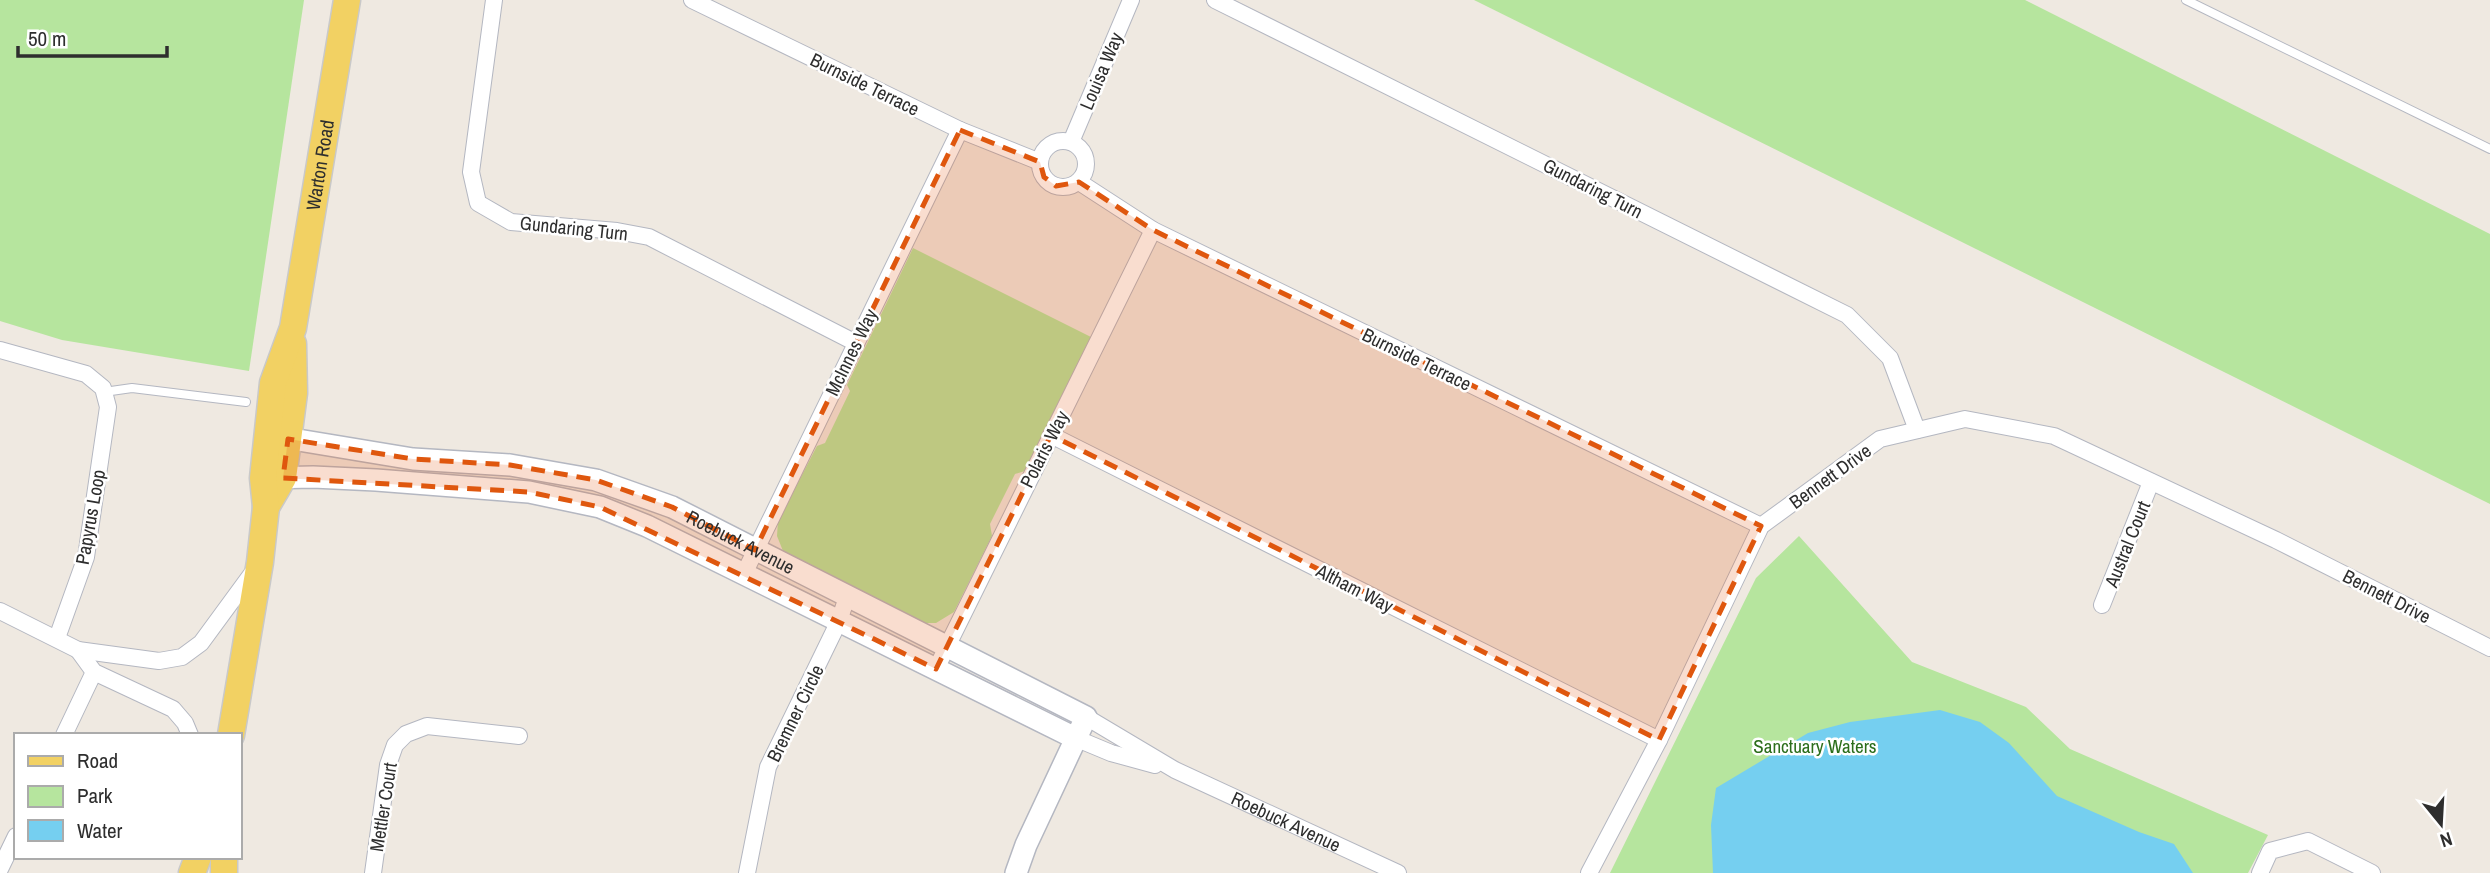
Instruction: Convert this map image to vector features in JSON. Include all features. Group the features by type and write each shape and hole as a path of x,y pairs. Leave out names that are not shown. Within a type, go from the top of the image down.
{"main road":[{"name":"Warton Road","path":"231,733 278,437 273,383 293,328 347,0"}],"street":[{"name":"Gundaring Turn","path":"494,0 471,172 478,204 512,222 617,231 649,237 856,343"},
{"name":"Burnside Terrace","path":"692,0 960,130 1040,162 1044,177 1050,183 1064,187 1079,182 1153,230 1761,526"},
{"name":"Louisa Way","path":"1071,142 1131,0"},
{"name":"Gundaring Turn","path":"1215,0 1847,315 1890,358 1917,430"},
{"name":"McInnes Way","path":"744,574 960,130"},
{"path":"1040,162 1048,147 1063,141 1071,142 1083,152 1086,159 1086,167 1079,182"},
{"name":"Polaris Way","path":"936,669 1153,230"},
{"path":"0,349 86,374 103,388 104,393"},
{"name":"Papyrus Loop","path":"57,638 86,557 108,407 104,393"},
{"name":"Bennett Drive","path":"1589,873 1659,740 1761,526 1880,439 1965,419 2054,436 2276,540 2490,648"},
{"name":"Altham Way","path":"1051,435 1659,740"},
{"name":"Roebuck Avenue","path":"278,437 409,458 510,465 596,480 672,507 1086,717 1175,770 1398,873"},
{"path":"408,483 409,458"},
{"path":"569,500 573,476"},
{"name":"Roebuck Avenue","path":"273,478 313,477 530,492 600,507 647,526 1075,738 1111,753 1175,770"},
{"name":"Austral Court","path":"2102,605 2151,482"},
{"path":"0,611 78,650 159,661 182,657 201,643 260,562"},
{"name":"Bremner Circle","path":"747,873 768,767 839,621 847,597"},
{"path":"78,650 94,672 173,709 185,723 189,733"},
{"path":"65,733 94,672"},
{"path":"1016,873 1026,845 1086,717"},
{"name":"Mettler Court","path":"373,873 388,765 395,745 406,734 427,726 519,736"},
{"path":"0,869 14,840"},
{"path":"2260,873 2270,851 2308,841 2372,873"}],"lane":[{"path":"2186,0 2490,149"},
{"path":"104,393 132,388 246,402"}],"highlighted area":[{"path":"960,130 1040,162 1044,177 1056,186 1079,182 1153,230 1761,526 1659,740 1051,435 936,669 600,507 529,492 283,478 288,439 413,459 510,465 596,480 672,507 755,550"}],"green space":[{"path":"0,0 304,0 249,371 62,340 0,321"},
{"path":"1474,0 2025,0 2490,234 2490,504"},
{"path":"913,248 1091,337 1025,471 1015,474 990,524 992,536 954,612 936,623 919,623 783,551 777,536 778,521 817,446 825,443 850,391 847,385"},
{"name":"Sanctuary Waters","path":"1799,536 1912,662 2026,707 2070,749 2268,835 2248,873 1610,873 1756,578"}],"water":[{"path":"1940,710 1980,722 2009,743 2057,796 2139,832 2174,844 2193,873 1713,873 1711,825 1716,788 1808,733 1850,722"}]}
